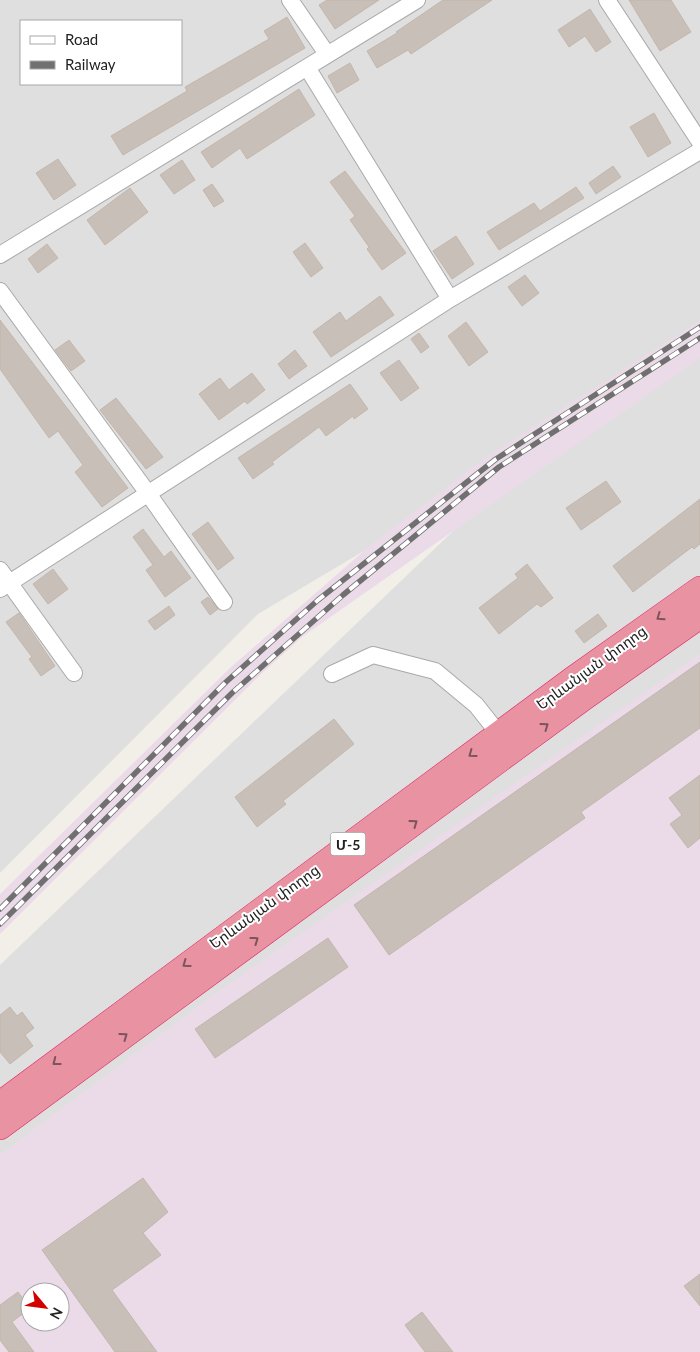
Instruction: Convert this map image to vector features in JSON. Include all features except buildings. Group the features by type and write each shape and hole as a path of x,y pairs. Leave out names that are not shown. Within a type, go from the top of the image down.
{"highway":[{"name":"Երևանյան փողոց","path":"0,1104 380,834 579,688 700,589"},
{"name":"Երևանյան փողոց","path":"0,1127 380,834 499,734 700,616"}],"street":[{"path":"290,0 327,54"},
{"path":"0,255 308,69 327,54 417,0"},
{"path":"606,0 700,142"},
{"path":"308,69 450,299"},
{"path":"74,673 3,581 147,492 450,299 700,151"},
{"path":"0,292 147,492 224,602"},
{"path":"332,674 373,656 435,670 476,705 499,734"}],"shaded area":[{"path":"0,0 700,0 700,1352 0,1352 0,965 545,443 258,614 0,873"},
{"path":"700,321 700,358 302,637 262,673 0,934 0,894 231,667 366,549 488,456"},
{"path":"700,654 700,1352 0,1352 0,1155 216,993"}],"railway":[{"path":"0,909 226,682 318,600 496,459 700,327"},
{"path":"0,924 232,693 343,595 499,467 700,338"}]}
